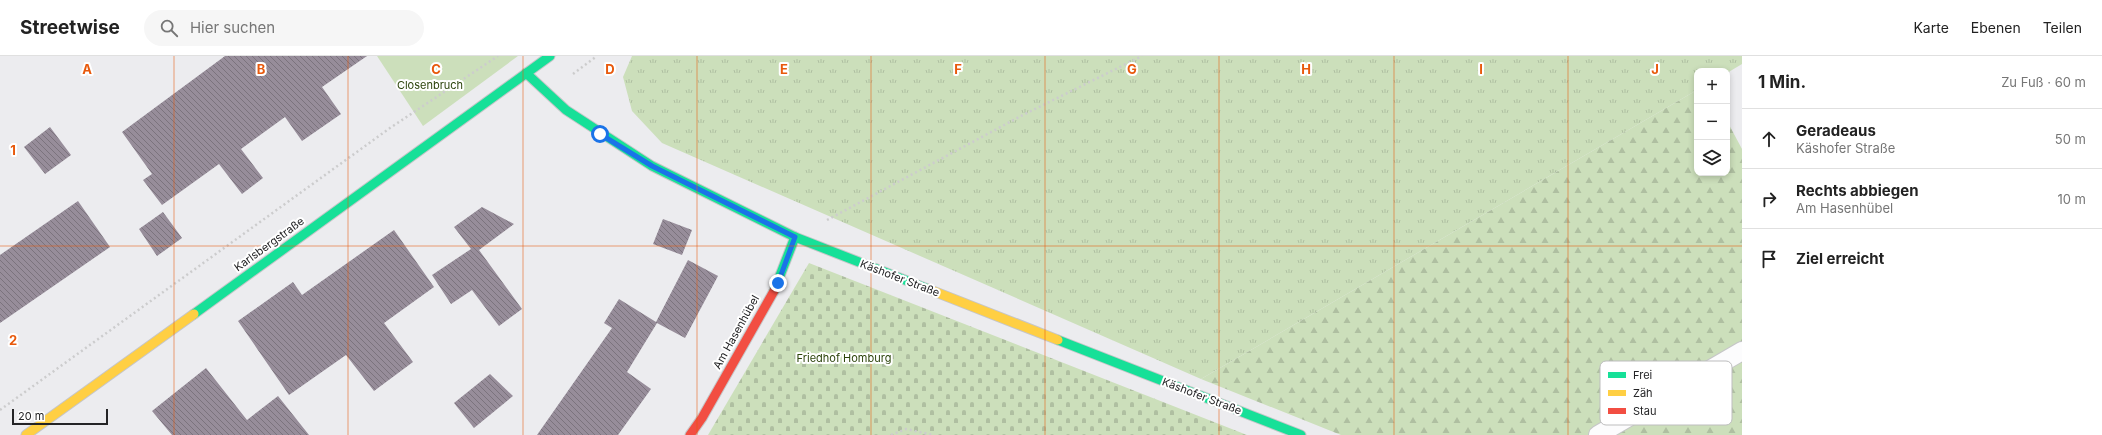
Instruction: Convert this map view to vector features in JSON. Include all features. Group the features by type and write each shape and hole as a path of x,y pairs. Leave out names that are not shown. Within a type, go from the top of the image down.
{"main road":[{"name":"Karlsbergstraße","path":"26,435 550,56"},
{"name":"Käshofer Straße","path":"526,73 566,110 652,166 795,237 1301,435"},
{"name":"Am Hasenhübel","path":"690,435 702,418 778,283 795,237"}],"lane":[{"path":"1725,361 1742,351"},
{"path":"1598,435 1615,425"}],"path":[{"path":"0,410 390,128 498,56"},
{"path":"795,237 1021,116 1142,56"},
{"path":"891,435 906,429 933,435"}],"green space":[{"name":"Closenbruch","path":"377,56 518,56 423,126"},
{"path":"632,56 1742,56 1742,64 1730,71 1730,68 1694,68 1694,92 1201,379 662,143 632,111 623,77"},
{"path":"1694,92 1694,176 1730,176 1730,127 1742,149 1742,435 1341,435 1201,379"},
{"name":"Friedhof Homburg","path":"809,263 1247,435 708,435"}],"building":[{"path":"225,56 367,56 322,87 341,114 302,141 285,117 241,149 263,178 242,194 219,164 162,205 143,180 152,174 122,132"},
{"path":"50,127 71,155 45,174 24,147"},
{"path":"78,201 110,247 0,323 0,255"},
{"path":"482,207 514,224 479,250 522,309 499,326 472,290 451,304 432,275 471,249 454,227"},
{"path":"163,212 182,238 157,256 139,229"},
{"path":"663,219 692,230 682,255 653,244"},
{"path":"394,230 434,287 384,323 413,362 374,391 346,355 289,395 238,321 293,282 302,295"},
{"path":"688,260 718,276 685,338 657,323 627,372 651,389 618,435 537,435 612,328 604,323 619,299 656,322"},
{"path":"206,368 247,420 278,396 309,435 172,435 152,411"},
{"path":"490,374 513,396 474,428 454,403"}],"traffic: fast":[{"path":"194,314 550,56"},
{"path":"526,73 566,110 652,166 795,237 928,289"},
{"path":"774,291 795,237"},
{"path":"1058,340 1301,435"}],"traffic: slow":[{"path":"928,289 1058,340"},
{"path":"26,435 194,314"}],"traffic: jam":[{"path":"690,435 702,418 774,291"}],"route":[{"path":"600,134 652,166 795,237 778,283"}]}
